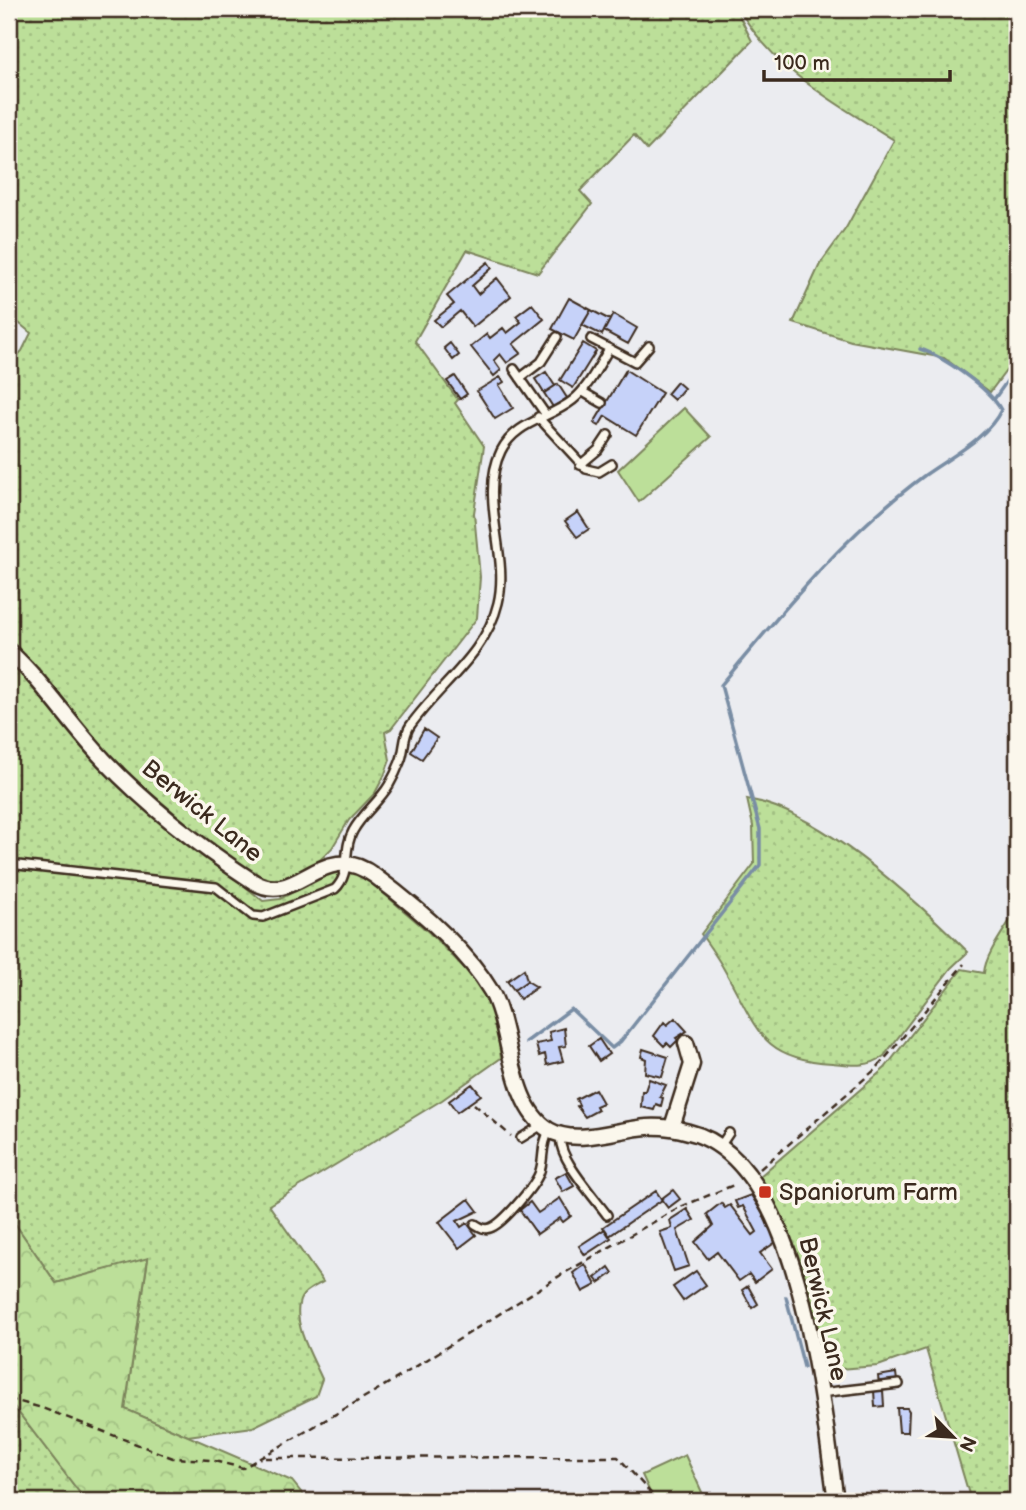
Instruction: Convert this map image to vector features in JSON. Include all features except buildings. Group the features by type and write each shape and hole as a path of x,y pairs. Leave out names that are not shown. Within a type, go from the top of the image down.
{"street":[{"name":"Berwick Lane","path":"9,651 33,673 104,760 162,811 263,888 290,884 328,864 346,863"},
{"path":"346,863 377,877 448,939 489,988 502,1014 509,1057 516,1077 551,1130"},
{"path":"672,1127 692,1064 686,1044"},
{"name":"Berwick Lane","path":"551,1130 672,1127 725,1139 750,1174 781,1231 811,1344 836,1501"}],"lane":[{"path":"9,327 12,341 9,347"},
{"path":"520,378 541,362 557,337"},
{"path":"591,339 635,362 649,346"},
{"path":"9,864 216,887 253,916 263,917 335,889 344,881 348,839 360,817 387,789 401,761 408,730 435,693 484,641 488,633 499,601 494,487 496,469 508,440 542,416 559,410 583,392 609,349"},
{"path":"514,369 542,416 580,465 599,472 612,464"},
{"path":"583,392 602,403"},
{"path":"580,465 598,450 608,435"},
{"path":"521,1138 551,1130"},
{"path":"551,1130 567,1160 607,1215"},
{"path":"475,1224 484,1229 500,1223 523,1195 538,1176 541,1147 551,1130"},
{"path":"820,1393 899,1384"}],"path":[{"path":"9,1399 42,1408 173,1458 210,1461 243,1468 401,1376 561,1275 678,1208 732,1187 877,1068 964,964"},
{"path":"474,1104 517,1140 521,1138"},
{"path":"262,1458 618,1457 658,1501"}],"green space":[{"path":"9,9 736,9 752,41 647,150 634,135 580,191 592,204 538,273 467,250 415,341 458,400 455,403 484,446 474,513 480,577 477,618 391,729 385,732 390,760 375,793 349,820 332,848 318,862 289,878 268,881 248,875 108,757 40,672 9,644 9,364 22,351 31,333 9,315"},
{"path":"739,9 1017,9 1017,356 990,392 944,358 851,341 793,323 820,264 846,228 894,140 788,68 770,51"},
{"path":"684,408 711,437 639,502 618,470"},
{"path":"9,660 92,758 133,796 263,901 280,899 332,871 361,874 432,935 473,977 494,1010 501,1058 442,1100 269,1205 323,1282 302,1296 298,1313 305,1342 322,1379 316,1396 253,1427 188,1436 125,1409 148,1259 56,1283 9,1215 9,1079 18,939 9,920"},
{"path":"747,799 775,807 835,839 894,884 968,952 951,968 884,1056 878,1060 853,1065 807,1060 774,1047 753,1023 701,934 754,864 753,826"},
{"path":"1017,909 1017,1489 983,1501 971,1501 926,1349 878,1366 826,1370 803,1270 784,1222 759,1177 885,1068 962,969 984,973 992,949"},
{"path":"9,920 18,939 9,1079"},
{"path":"9,1215 56,1283 148,1258 125,1409 292,1481 308,1501 86,1501 9,1400"},
{"path":"9,1407 15,1408 86,1501 9,1501"},
{"path":"685,1455 706,1501 654,1501 642,1475"}],"waterway":[{"path":"526,1042 571,1009 612,1048 621,1041 760,865 760,829 721,685 792,601 868,522 925,475 978,438 1001,410 987,392 965,374 920,349"},
{"path":"995,398 1017,367"},
{"path":"786,1297 804,1367"}],"place":[{"name":"Spaniorum Farm","path":"765,1192"}]}
